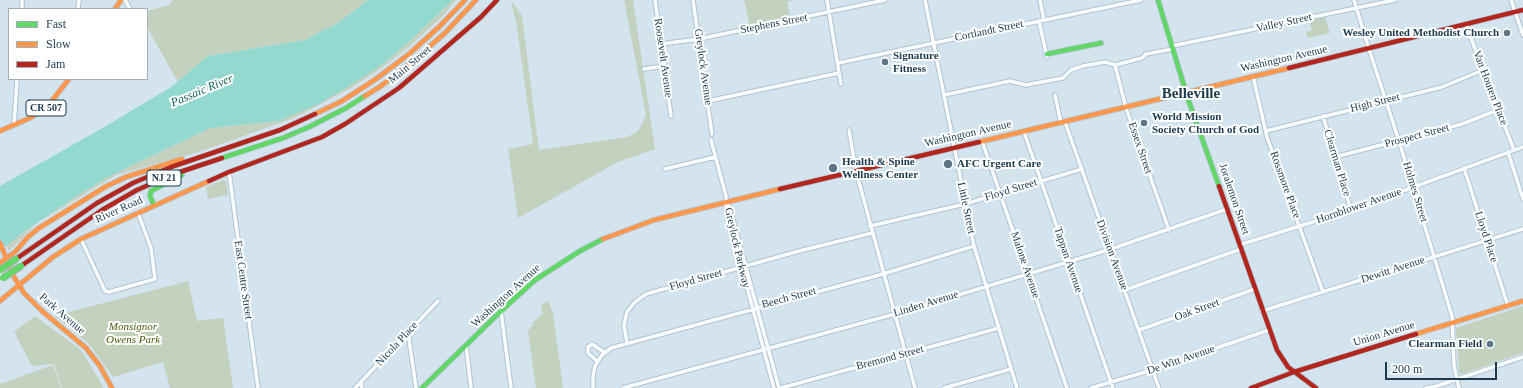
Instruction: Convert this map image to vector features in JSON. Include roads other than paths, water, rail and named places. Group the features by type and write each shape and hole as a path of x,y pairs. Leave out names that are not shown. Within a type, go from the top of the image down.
{"main road":[{"name":"NJ 21","path":"0,270 86,210 121,189 158,172 280,130 342,101 376,79 404,58 440,27 465,0"},
{"name":"NJ 21","path":"1,279 91,217 131,193 174,174 283,138 340,111 404,69 455,23 476,0"},
{"name":"Main Street","path":"327,134 368,110 399,88 481,17 497,0"},
{"name":"Joralemon Street","path":"1158,0 1186,92 1262,311 1279,355 1285,364 1316,388"},
{"name":"Washington Avenue","path":"422,388 501,311 546,272 574,254 602,240 650,222 727,202 1369,49 1523,10"},
{"path":"1047,56 1101,43"},
{"name":"CR 507","path":"0,131 30,118 47,107 68,80"},
{"name":"River Road","path":"0,301 57,254 81,239 229,172 327,134"},
{"path":"154,206 150,194 154,189 182,176 245,151"},
{"path":"0,263 15,252 28,237 39,228 111,184 135,173 189,157 199,157"},
{"name":"Park Avenue","path":"0,243 19,285 38,308 86,348 100,366 112,388"},
{"name":"Union Avenue","path":"1250,388 1294,372 1523,301"}],"street":[{"name":"Roosevelt Avenue","path":"655,0 671,116"},
{"name":"Greylock Avenue","path":"693,0 712,134"},
{"path":"827,0 842,84"},
{"name":"Stephens Street","path":"661,44 699,39 885,0"},
{"name":"Little Street","path":"925,0 974,246 1017,388"},
{"path":"1040,0 1044,20"},
{"name":"Cortlandt Street","path":"838,63 1141,0"},
{"name":"Holmes Street","path":"1354,0 1399,141 1452,316 1454,366 1459,388"},
{"name":"Valley Street","path":"1172,47 1395,0"},
{"path":"1511,0 1523,35"},
{"path":"1039,21 1047,56"},
{"name":"Van Houten Place","path":"1466,25 1514,150"},
{"path":"944,95 1010,81 1026,86 1063,78 1071,70 1083,66 1104,62 1115,64 1142,58 1146,54 1172,47"},
{"name":"Essex Street","path":"1115,64 1126,108 1169,230"},
{"path":"644,69 664,66"},
{"name":"High Street","path":"1266,131 1442,87 1483,70"},
{"path":"708,101 840,73"},
{"name":"Rossmore Place","path":"1253,76 1266,131 1322,292"},
{"path":"14,125 17,80"},
{"name":"Division Avenue","path":"1055,96 1159,388"},
{"name":"Prospect Street","path":"1335,157 1462,124 1498,110"},
{"name":"Clearman Place","path":"1323,116 1351,210"},
{"path":"849,130 856,171 870,226 915,388"},
{"name":"Tappan Avenue","path":"1024,132 1113,388"},
{"path":"711,140 727,202"},
{"name":"Malone Avenue","path":"982,142 1067,388"},
{"name":"Hornblower Avenue","path":"1125,290 1240,247 1299,226 1351,210 1523,147"},
{"path":"1508,152 1523,199"},
{"path":"665,169 715,157"},
{"name":"Lloyd Place","path":"1464,168 1508,306"},
{"name":"Floyd Street","path":"870,226 965,204 1082,169"},
{"name":"East Centre Street","path":"229,172 258,388"},
{"name":"Greylock Parkway","path":"727,202 726,209 754,308 774,388"},
{"name":"Linden Avenue","path":"623,388 895,314 1111,250 1226,209"},
{"path":"81,239 105,292 155,279 151,248 138,213"},
{"name":"Dewitt Avenue","path":"1262,311 1523,229"},
{"name":"Floyd Street","path":"627,343 625,318 630,306 639,298 649,293 872,233"},
{"name":"Beech Street","path":"593,388 593,376 597,361 604,352 611,348 883,274 974,246"},
{"name":"Oak Street","path":"1139,330 1255,289"},
{"name":"Nicola Place","path":"355,388 438,301"},
{"name":"Greylock Parkway","path":"754,308 780,388"},
{"path":"501,311 511,388"},
{"name":"Bremond Street","path":"780,388 999,328"},
{"name":"De Witt Avenue","path":"1092,388 1152,370 1269,330"},
{"path":"408,332 416,388"},
{"path":"466,344 471,388"},
{"path":"597,361 588,353 588,347 592,344 604,352"},
{"path":"1426,388 1457,380 1523,357"},
{"path":"944,388 1011,369"},
{"path":"361,382 362,388"}],"water":[{"name":"Passaic River","path":"368,0 453,0 383,64 348,87 314,106 278,121 210,128 106,178 75,197 0,249 0,186 171,87 208,56 305,40 317,34 317,32 319,33 322,29 324,30 338,23"}],"place":[{"name":"Wesley United Methodist Church","path":"1507,33"},
{"name":"Signature Fitness","path":"885,62"},
{"name":"World Mission Society Church of God","path":"1144,123"},
{"name":"AFC Urgent Care","path":"948,164"},
{"name":"Health & Spine Wellness Center","path":"833,168"},
{"name":"Clearman Field","path":"1490,344"}],"district":[{"name":"Belleville","path":"1191,94"}],"park label":[{"name":"Monsignor Owens Park","path":"133,333"}]}
